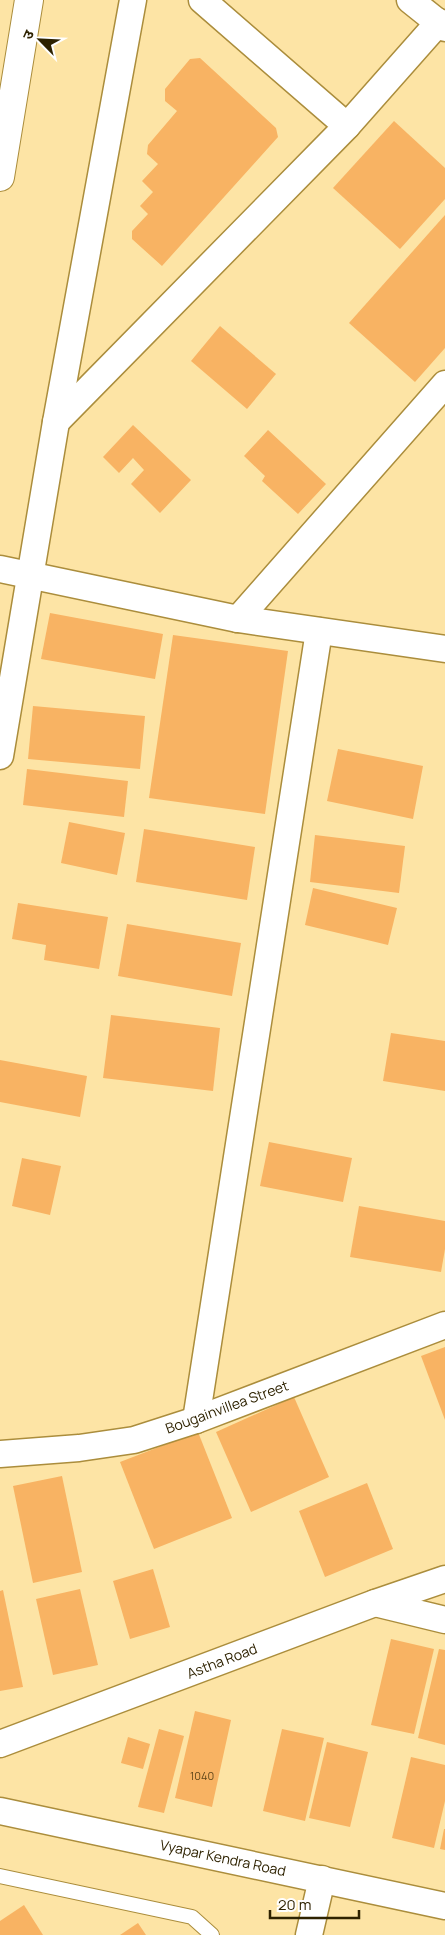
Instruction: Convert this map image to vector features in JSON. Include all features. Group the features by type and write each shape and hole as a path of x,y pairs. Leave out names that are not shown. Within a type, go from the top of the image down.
{"main road":[{"path":"0,177 29,0"}],"street":[{"path":"0,756 32,576 56,422 133,0"},
{"path":"202,0 347,126"},
{"path":"56,422 347,126 442,25 410,0"},
{"path":"238,619 445,384"},
{"path":"0,569 238,619 445,649"},
{"path":"196,1420 319,631"},
{"name":"Bougainvillea Street","path":"0,1454 79,1448 134,1440 196,1420 445,1324"},
{"name":"Astha Road","path":"0,1744 375,1603 445,1579"},
{"path":"375,1603 445,1620"},
{"name":"Vyapar Kendra Road","path":"0,1811 445,1906"},
{"path":"309,1935 322,1879"}],"lane":[{"path":"0,1876 192,1917 212,1935"}],"building":[{"path":"200,58 276,128 278,137 162,266 132,239 132,231 148,214 140,206 153,192 142,181 158,164 147,154 148,145 177,111 165,101 165,89 190,59"},
{"path":"394,121 445,168 445,199 400,249 333,188"},
{"path":"445,215 445,348 415,382 349,323"},
{"path":"220,326 276,374 247,409 191,361"},
{"path":"133,425 191,480 160,513 131,484 144,470 133,458 119,473 103,457"},
{"path":"268,430 326,484 298,514 262,481 265,476 244,456"},
{"path":"50,613 163,634 155,679 41,659"},
{"path":"173,635 288,651 265,814 149,798"},
{"path":"33,706 145,716 140,769 28,759"},
{"path":"338,749 423,766 413,819 327,801"},
{"path":"27,769 128,781 124,817 23,805"},
{"path":"69,822 125,833 117,875 61,863"},
{"path":"144,829 255,847 247,900 136,882"},
{"path":"315,835 405,846 399,893 310,882"},
{"path":"313,888 397,908 388,945 305,925"},
{"path":"18,903 108,917 99,969 44,960 46,945 12,939"},
{"path":"127,924 241,943 232,996 118,976"},
{"path":"111,1015 220,1028 213,1091 103,1078"},
{"path":"391,1033 445,1041 445,1091 383,1081"},
{"path":"0,1060 87,1076 80,1117 0,1102"},
{"path":"269,1142 352,1158 343,1202 260,1186"},
{"path":"22,1158 61,1166 50,1215 12,1206"},
{"path":"359,1206 445,1221 445,1249 441,1272 350,1257"},
{"path":"445,1347 445,1420 421,1356"},
{"path":"294,1397 329,1477 251,1512 216,1432"},
{"path":"198,1432 232,1518 154,1549 120,1462"},
{"path":"62,1476 82,1572 33,1583 13,1486"},
{"path":"367,1483 393,1549 325,1577 299,1511"},
{"path":"153,1569 170,1627 130,1639 113,1581"},
{"path":"80,1589 98,1665 53,1675 36,1599"},
{"path":"3,1590 23,1687 0,1691 0,1591"},
{"path":"391,1639 434,1649 414,1734 371,1725"},
{"path":"439,1649 445,1650 445,1745 418,1738"},
{"path":"195,1711 231,1720 212,1807 175,1798"},
{"path":"159,1729 184,1736 164,1813 138,1807"},
{"path":"282,1729 324,1738 305,1821 263,1811"},
{"path":"128,1737 150,1744 143,1769 121,1763"},
{"path":"327,1742 368,1752 350,1827 309,1818"},
{"path":"411,1757 445,1765 445,1801 434,1848 392,1838"},
{"path":"445,1829 445,1850 440,1849"},
{"path":"24,1905 43,1935 0,1935 0,1921"},
{"path":"138,1923 146,1935 120,1935"}]}
